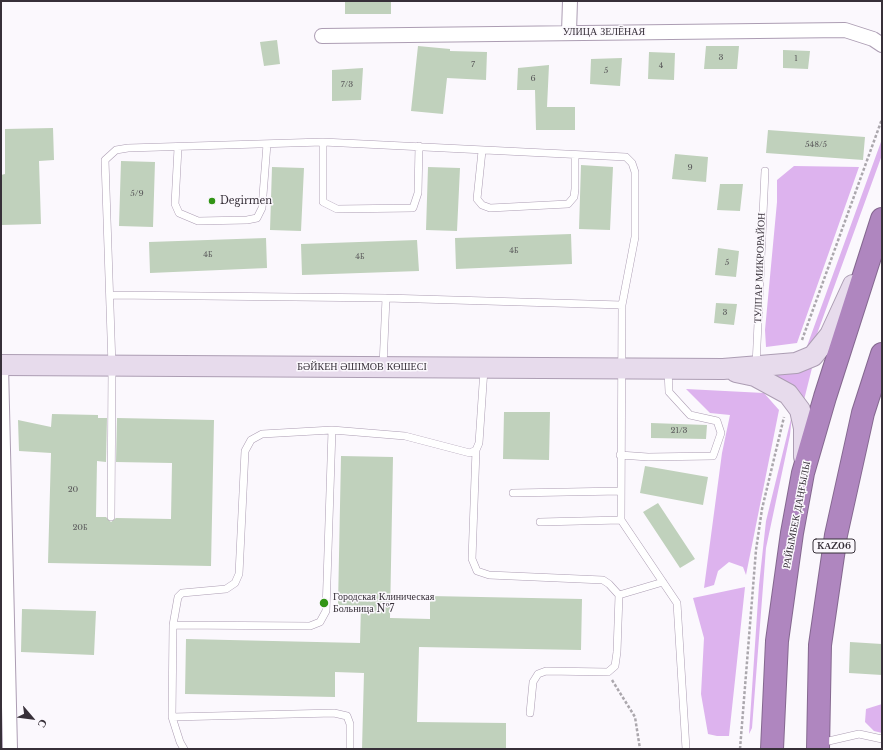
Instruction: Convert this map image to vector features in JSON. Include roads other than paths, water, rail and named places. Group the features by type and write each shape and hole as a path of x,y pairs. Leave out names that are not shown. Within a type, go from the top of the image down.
{"highway":[{"name":"РАЙЫМБЕК ДАҢҒЫЛЫ","path":"770,748 777,641 792,533 803,473 880,225"},
{"name":"KАZ06","path":"818,747 820,645 836,536 863,413 882,354"}],"main road":[{"path":"723,369 796,363 813,356 830,335 880,225"},
{"name":"БӘЙКЕН ӘШІМОВ КӨШЕСІ","path":"1,365 623,367 723,369"},
{"path":"723,369 755,376 788,394 800,410 804,428 803,473"}],"street":[{"path":"569,32 570,1"},
{"name":"УЛИЦА ЗЕЛЁНАЯ","path":"322,36 845,30 873,39 882,45"},
{"path":"1,365 10,749"}],"lane":[{"path":"323,142 322,202 337,209 413,208 418,193 419,146"},
{"path":"111,517 111,295 105,160 116,150 128,148 178,148 323,142 419,146 575,156 626,157 632,163 635,172 635,237 622,305 623,367 620,455 621,520 677,603 686,749"},
{"path":"178,148 175,204 179,214 198,221 247,220 256,218 262,208 267,144"},
{"path":"482,151 477,199 482,205 490,208 568,204 574,198 576,189 575,156"},
{"name":"ТУЛПАР МИКРОРАЙОН","path":"756,366 764,171"},
{"path":"111,295 386,298 622,305"},
{"path":"383,367 386,298"},
{"path":"484,367 479,443 476,450 472,559 477,571 489,575 603,580 619,595 617,652 615,666 608,672 546,671 538,674 533,682 530,713"},
{"path":"620,455 648,457 713,456 721,433 717,421 690,415 669,392 668,368"},
{"path":"184,749 180,742 172,717 173,625 178,596 182,593 226,589 235,583 239,574 245,451 251,440 262,434 332,430 405,436 470,453 476,450"},
{"path":"173,625 310,626 320,622 326,611 332,430"},
{"path":"513,493 621,491"},
{"path":"540,522 621,520"},
{"path":"619,595 663,582"},
{"path":"172,717 334,713 347,716 350,724 350,749"},
{"path":"818,747 859,734 882,739"}],"place":[{"name":"Degirmen","path":"212,201"},
{"name":"Городская Клиническая Больница №7","path":"324,603"}]}
